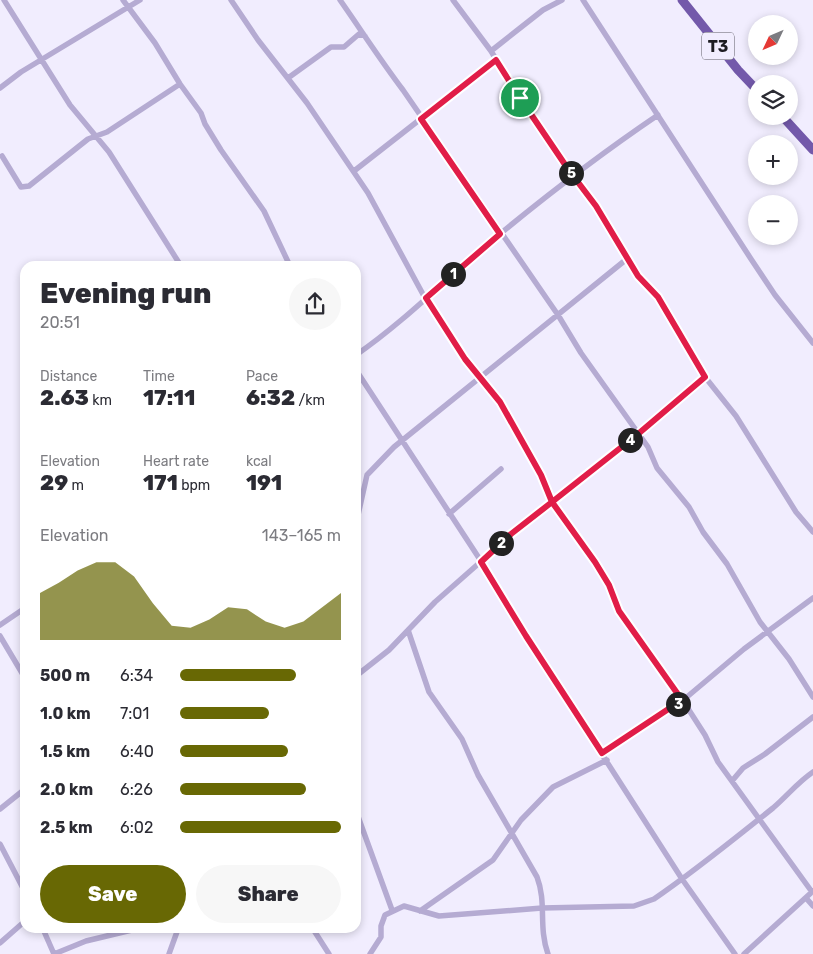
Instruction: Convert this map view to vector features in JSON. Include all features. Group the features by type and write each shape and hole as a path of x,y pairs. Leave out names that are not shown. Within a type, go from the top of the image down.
{"highway":[{"name":"T3","path":"682,0 748,81"},
{"path":"790,125 813,150"}],"street":[{"path":"4,0 70,105 114,160 178,261"},
{"path":"123,0 155,43 180,84 202,113 221,150 264,211 288,261"},
{"path":"0,88 21,72 140,0"},
{"path":"231,0 354,171 375,205 426,298 479,378 500,402 541,475 552,502 595,562 609,585 619,611 705,735 718,762 812,892 744,954"},
{"path":"340,0 500,234 558,315 585,359 648,447 657,468 689,507 768,632 790,659 813,697"},
{"path":"453,0 491,51 515,91 596,206 644,283 658,297 705,377 736,416 796,512 813,532"},
{"path":"491,51 542,10 562,0"},
{"path":"583,0 776,295 813,343"},
{"path":"288,78 331,47 344,47 359,34 365,36"},
{"path":"354,171 496,60"},
{"path":"1,155 22,186 25,187 34,183 88,139 124,121 180,84"},
{"path":"361,351 500,234 658,115"},
{"path":"361,502 367,475 401,441 628,258"},
{"path":"361,672 383,656 408,630 511,534 638,434 705,377"},
{"path":"361,378 481,562 526,636 682,879 735,954"},
{"path":"448,514 501,469"},
{"path":"602,753 682,700 737,654 813,598"},
{"path":"0,626 20,612"},
{"path":"408,630 429,692 462,739 478,775 539,882 543,894 542,935 548,954"},
{"path":"0,636 20,670"},
{"path":"732,781 743,768 774,748 813,717"},
{"path":"420,911 494,860 512,832 553,787 607,760"},
{"path":"370,954 381,937 380,926 385,916 392,910 404,906 439,916 542,908 634,906 654,899 760,818 792,791 799,782 813,772"},
{"path":"0,810 20,793"},
{"path":"361,825 392,910"},
{"path":"0,844 20,882"},
{"path":"806,898 813,906"},
{"path":"0,943 20,925"},
{"path":"45,933 54,954 78,944 121,933"},
{"path":"169,954 177,933"},
{"path":"316,933 329,954"}],"route":[{"path":"520,98 496,60 421,119 500,234 426,298 465,359 489,391 500,402 541,475 552,502 511,534 481,562 526,636 602,753 648,722 675,707 682,700 662,674 646,646 619,611 609,585 586,547 552,502 591,469 638,434 705,377 658,297 638,276 596,206 568,169 520,98"}]}
